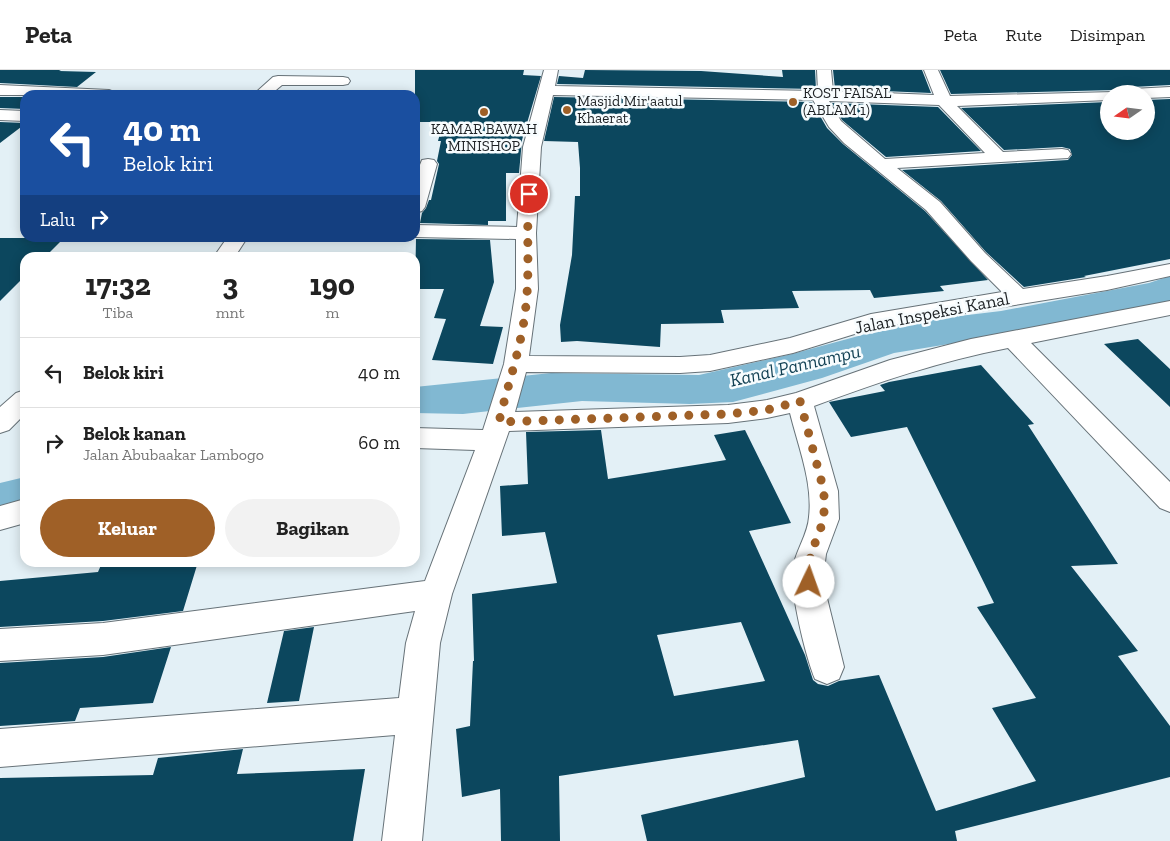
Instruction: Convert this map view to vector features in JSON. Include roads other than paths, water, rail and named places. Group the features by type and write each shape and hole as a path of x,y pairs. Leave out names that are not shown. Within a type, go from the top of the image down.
{"street":[{"path":"402,841 423,643 436,594 498,425 514,369 527,289 526,233 532,147 551,70"},
{"path":"824,70 823,97 840,129 933,206 978,256 1018,296"},
{"path":"931,70 944,101 998,157"},
{"path":"267,90 278,80 346,76"},
{"path":"339,90 346,76"},
{"path":"0,90 20,91"},
{"path":"545,90 944,101 993,101 1100,95"},
{"path":"1155,93 1170,92"},
{"path":"0,115 20,116"},
{"path":"882,164 1062,154"},
{"path":"420,190 428,164"},
{"path":"420,231 526,233"},
{"name":"Jalan Inspeksi Kanal","path":"514,369 710,363 745,357 793,345 871,321 1108,283 1170,270"},
{"path":"420,437 498,425 728,414 767,410 800,401 899,366 971,346 1116,320 1170,308"},
{"path":"1013,338 1170,500"},
{"path":"800,401 824,491 824,519 811,554 808,570 810,594 827,667"},
{"path":"0,423 20,404"},
{"path":"0,518 20,512"},
{"path":"0,645 103,639 436,594"},
{"path":"0,748 414,715"}],"water":[{"name":"Kanal Pannampu","path":"1170,276 1170,303 1010,334 894,353 822,378 733,402 690,404 582,401 463,414 420,413 420,386 551,373 699,375 792,354 910,322 1001,311 1149,283"},
{"path":"20,478 20,503 0,509 0,483"}],"place":[{"name":"KOST FAISAL (ABLAM 1)","path":"793,102"},
{"name":"Masjid Mir'aatul Khaerat","path":"567,110"},
{"name":"KAMAR BAWAH MINISHOP","path":"484,112"}]}
